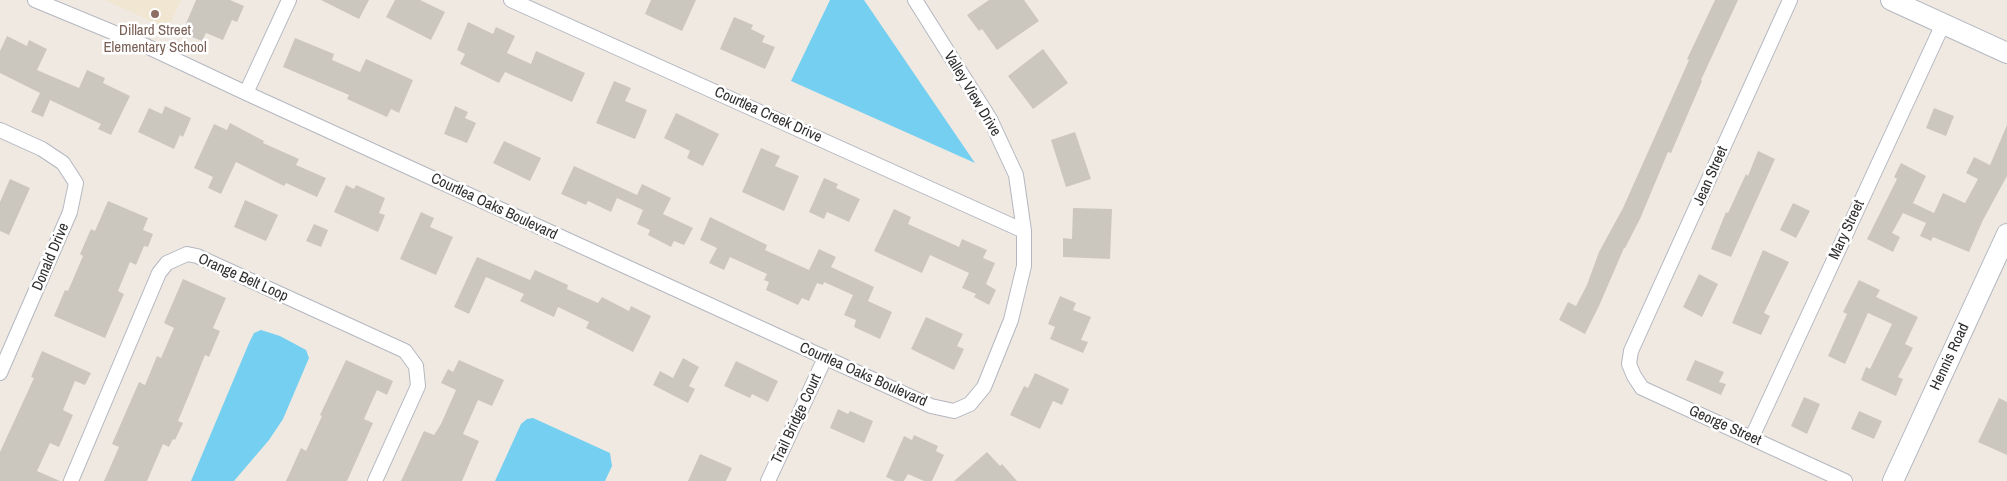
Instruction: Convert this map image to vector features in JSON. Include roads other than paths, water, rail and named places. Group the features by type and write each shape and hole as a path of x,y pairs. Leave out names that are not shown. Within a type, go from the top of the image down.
{"street":[{"name":"Courtlea Oaks Boulevard","path":"35,0 146,46 931,406 954,411"},
{"path":"246,93 289,0"},
{"name":"Courtlea Creek Drive","path":"511,0 1024,231"},
{"name":"Valley View Drive","path":"915,0 990,119 1016,175 1024,231 1024,266 1011,320 984,387 970,404 954,411"},
{"name":"Jean Street","path":"1631,351 1790,0"},
{"path":"1891,0 2007,53"},
{"name":"Mary Street","path":"1752,437 1943,24"},
{"name":"Donald Drive","path":"0,130 42,149 63,163 76,183 70,212 0,374"},
{"name":"Hennis Road","path":"1893,481 2007,234"},
{"name":"Orange Belt Loop","path":"71,481 159,273 167,263 187,254 197,256 405,351 416,366 418,386 375,481"},
{"name":"George Street","path":"1631,351 1629,364 1642,388 1845,481"},
{"name":"Trail Bridge Court","path":"768,481 825,358"}],"water":[{"path":"830,0 864,0 975,163 791,81"},
{"path":"261,330 280,336 306,350 309,358 283,419 269,440 234,481 191,481 249,343 254,333"},
{"path":"533,418 610,453 612,466 605,481 495,481 521,424 527,419"}],"place":[{"name":"Dillard Street Elementary School","path":"155,14"}]}
